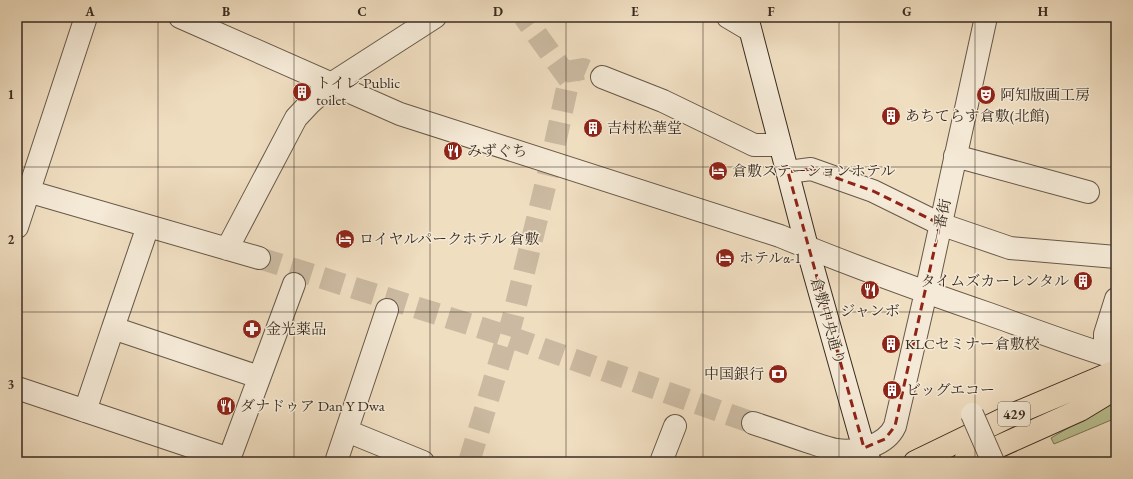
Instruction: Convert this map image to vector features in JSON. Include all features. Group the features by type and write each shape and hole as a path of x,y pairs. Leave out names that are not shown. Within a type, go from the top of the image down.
{"highway":[{"name":"429","path":"915,462 1014,414 1112,361"},
{"name":"429","path":"964,462 1080,410 1108,394 1116,385"}],"street":[{"path":"17,227 23,190 86,17"},
{"path":"227,249 296,118 331,84 435,17"},
{"path":"728,17 749,24"},
{"name":"一番街","path":"867,455 892,432 895,426 986,17"},
{"path":"183,18 400,114 780,236 1112,361"},
{"name":"倉敷中央通り","path":"749,24 807,247 867,455"},
{"path":"602,77 664,101 754,145 780,144"},
{"path":"955,156 1088,192"},
{"path":"788,172 811,169 873,191 940,224 1010,248 1116,257"},
{"path":"23,190 259,258"},
{"path":"85,411 148,226"},
{"path":"17,388 228,461 294,284"},
{"path":"1112,361 1105,334 1116,299"},
{"path":"336,462 387,310"},
{"path":"113,328 259,377"},
{"path":"972,414 993,462"},
{"path":"753,423 830,449 867,455"},
{"path":"661,462 675,426"},
{"path":"347,431 423,462"}],"highlighted area":[{"path":"811,169 873,191 940,224 895,426 885,439 864,448 860,435 788,172"}],"green space":[{"path":"1116,400 1116,418 1054,444 1051,438"}],"tunnel":[{"path":"469,462 512,321 551,162 569,79 524,17"},
{"path":"565,72 583,69 602,77"},
{"path":"259,258 507,336 753,423"}],"place":[{"name":"トイレ Public toilet","path":"302,92"},
{"name":"阿知版画工房","path":"986,95"},
{"name":"あちてらす倉敷(北館)","path":"891,116"},
{"name":"吉村松華堂","path":"593,128"},
{"name":"みずぐち","path":"453,151"},
{"name":"倉敷ステーションホテル","path":"718,171"},
{"name":"ロイヤルパークホテル 倉敷","path":"345,239"},
{"name":"ホテルα-1","path":"725,258"},
{"name":"タイムズカーレンタル","path":"1083,281"},
{"name":"ジャンボ","path":"870,290"},
{"name":"金光薬品","path":"252,329"},
{"name":"KLCセミナー倉敷校","path":"891,344"},
{"name":"中国銀行","path":"778,374"},
{"name":"ビッグエコー","path":"892,390"},
{"name":"ダナドゥア Dan Y Dwa","path":"226,406"}]}
